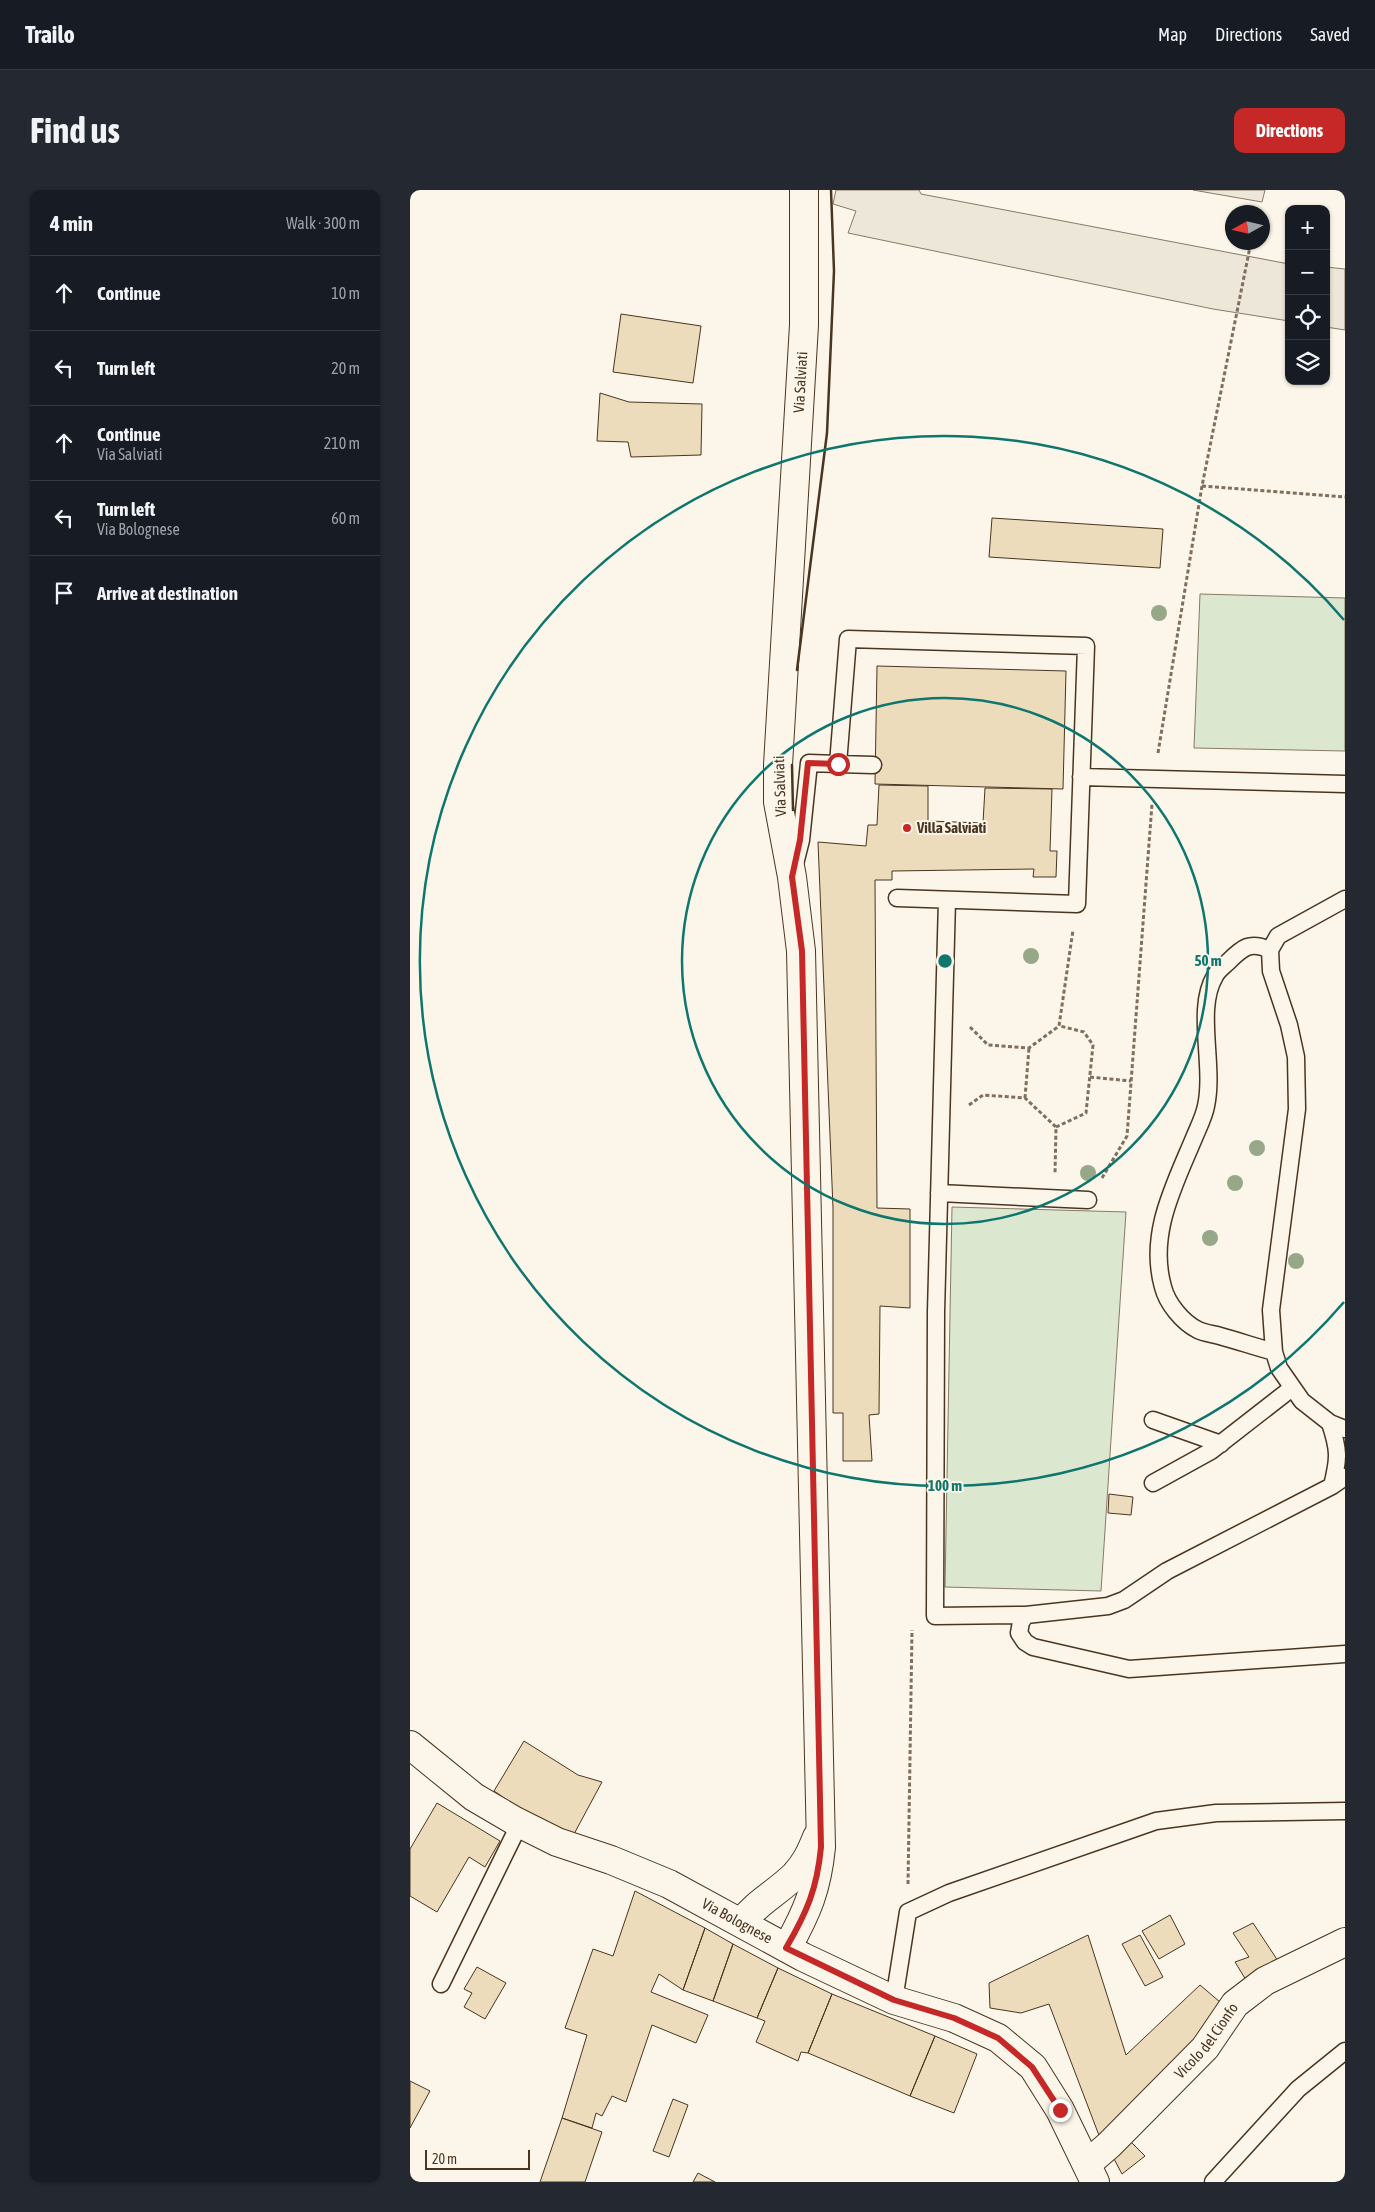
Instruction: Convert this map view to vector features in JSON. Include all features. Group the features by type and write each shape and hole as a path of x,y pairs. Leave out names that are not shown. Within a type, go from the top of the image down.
{"main road":[{"name":"Via Salviati","path":"786,1948 812,1898 819,1874 820,1832 802,951 792,877 778,802 778,765 804,325 804,190"},
{"name":"Via Bolognese","path":"410,1745 474,1796 557,1842 611,1860 669,1884 742,1922 786,1948 894,2000 954,2018 998,2038 1032,2067 1060,2110 1091,2173"},
{"name":"Via Salviati","path":"742,1922 748,1913 794,1876 809,1857 820,1832"},
{"name":"Vicolo del Cionfo","path":"1091,2173 1109,2144 1205,2048 1235,2004 1265,1981 1345,1942"}],"lane":[{"path":"838,764 848,639 1086,646 1077,904 897,898"},
{"path":"792,877 800,840 808,763 872,765"},
{"path":"1081,777 1345,784"},
{"path":"1345,899 1278,936 1270,950 1271,971 1289,1025 1296,1057 1297,1109 1271,1310 1274,1352 1279,1368 1302,1400 1330,1423 1345,1429"},
{"path":"948,900 936,1312 936,1616 1026,1615 1108,1606 1124,1600 1167,1571 1339,1482 1337,1465 1338,1447 1330,1423"},
{"path":"1270,950 1259,945 1250,945 1240,950 1215,974 1206,995 1205,1015 1210,1082 1206,1108 1168,1199 1159,1232 1157,1252 1160,1276 1166,1298 1180,1316 1198,1330 1274,1352"},
{"path":"939,1193 1088,1200"},
{"path":"1152,1483 1211,1451 1292,1388"},
{"path":"1152,1420 1221,1444"},
{"path":"1026,1615 1021,1622 1019,1633 1025,1642 1033,1647 1129,1670 1345,1654"},
{"path":"894,2000 908,1912 948,1893 1156,1820 1216,1812 1345,1811"},
{"path":"441,1984 520,1823"},
{"path":"1213,2182 1298,2089 1345,2051"}],"path":[{"path":"1088,1200 1127,1136 1154,780 1202,486 1249,250"},
{"path":"1202,486 1345,497"},
{"path":"945,1002 988,1045 1030,1048 1060,1026 1077,904"},
{"path":"1056,1127 1086,1113 1093,1045 1084,1032 1060,1026"},
{"path":"1025,1098 1030,1048"},
{"path":"1090,1077 1131,1081"},
{"path":"941,1123 983,1095 1025,1098 1056,1127 1054,1198"},
{"path":"908,1912 912,1625"}],"green space":[{"path":"1200,594 1345,598 1345,751 1194,748"},
{"path":"952,1207 1126,1212 1101,1591 945,1587"}],"shaded area":[{"path":"836,190 919,190 921,194 1285,263 1285,320 1213,309 848,233 856,211 833,204"},
{"path":"1193,190 1265,190 1262,202"},
{"path":"1330,267 1345,269 1345,330 1330,328"}],"building":[{"path":"621,314 701,326 693,383 613,372"},
{"path":"600,393 629,402 702,404 701,455 631,457 628,442 597,441"},
{"path":"992,518 1163,529 1160,568 989,557"},
{"path":"877,666 1066,671 1063,789 875,784"},
{"path":"879,785 928,786 928,821 983,823 985,788 1052,789 1050,851 1057,851 1056,877 1033,877 1034,869 892,871 892,880 875,880 877,1208 910,1209 910,1308 880,1306 879,1414 869,1415 872,1461 843,1461 843,1413 833,1413 833,1208 818,842 866,846 868,825 877,825"},
{"path":"1109,1494 1133,1497 1131,1515 1108,1513"},
{"path":"524,1741 578,1775 602,1782 574,1834 537,1820 494,1791"},
{"path":"437,1803 500,1841 485,1867 469,1857 437,1912 410,1896 410,1849"},
{"path":"635,1891 705,1928 683,1990 659,1974 651,1992 708,2015 696,2043 652,2025 626,2102 612,2096 602,2116 596,2113 592,2128 562,2118 587,2035 565,2028 593,1949 613,1956"},
{"path":"1170,1915 1185,1944 1159,1959 1142,1931"},
{"path":"1253,1923 1280,1964 1246,1980 1235,1962 1249,1957 1233,1933"},
{"path":"705,1928 733,1944 713,2001 683,1990"},
{"path":"1088,1935 1126,2055 1200,1985 1220,2002 1199,2038 1100,2138 1049,2004 1021,2013 990,2008 989,1983"},
{"path":"1140,1935 1163,1977 1145,1986 1122,1944"},
{"path":"733,1944 778,1968 757,2018 713,2001"},
{"path":"477,1967 506,1983 485,2019 464,2007 472,1993 464,1989"},
{"path":"778,1968 832,1994 808,2053 801,2052 798,2061 756,2042 765,2021 757,2018"},
{"path":"832,1994 935,2036 910,2096 808,2053"},
{"path":"935,2036 977,2054 954,2113 910,2096"},
{"path":"410,2081 430,2091 410,2128"},
{"path":"673,2099 688,2105 669,2157 653,2151"},
{"path":"562,2118 602,2132 585,2182 540,2182"},
{"path":"1128,2139 1145,2156 1122,2174 1113,2157"},
{"path":"698,2173 715,2182 693,2182"}],"wall":[{"path":"797,670 827,433 834,271 831,190"},
{"path":"792,765 793,810"}],"place":[{"name":"Villa Salviati","path":"907,828"}],"route":[{"path":"838,764 808,763 800,840 792,877 802,951 821,1847 819,1874 812,1898 786,1948 894,2000 954,2018 998,2038 1032,2067 1060,2110"}]}
